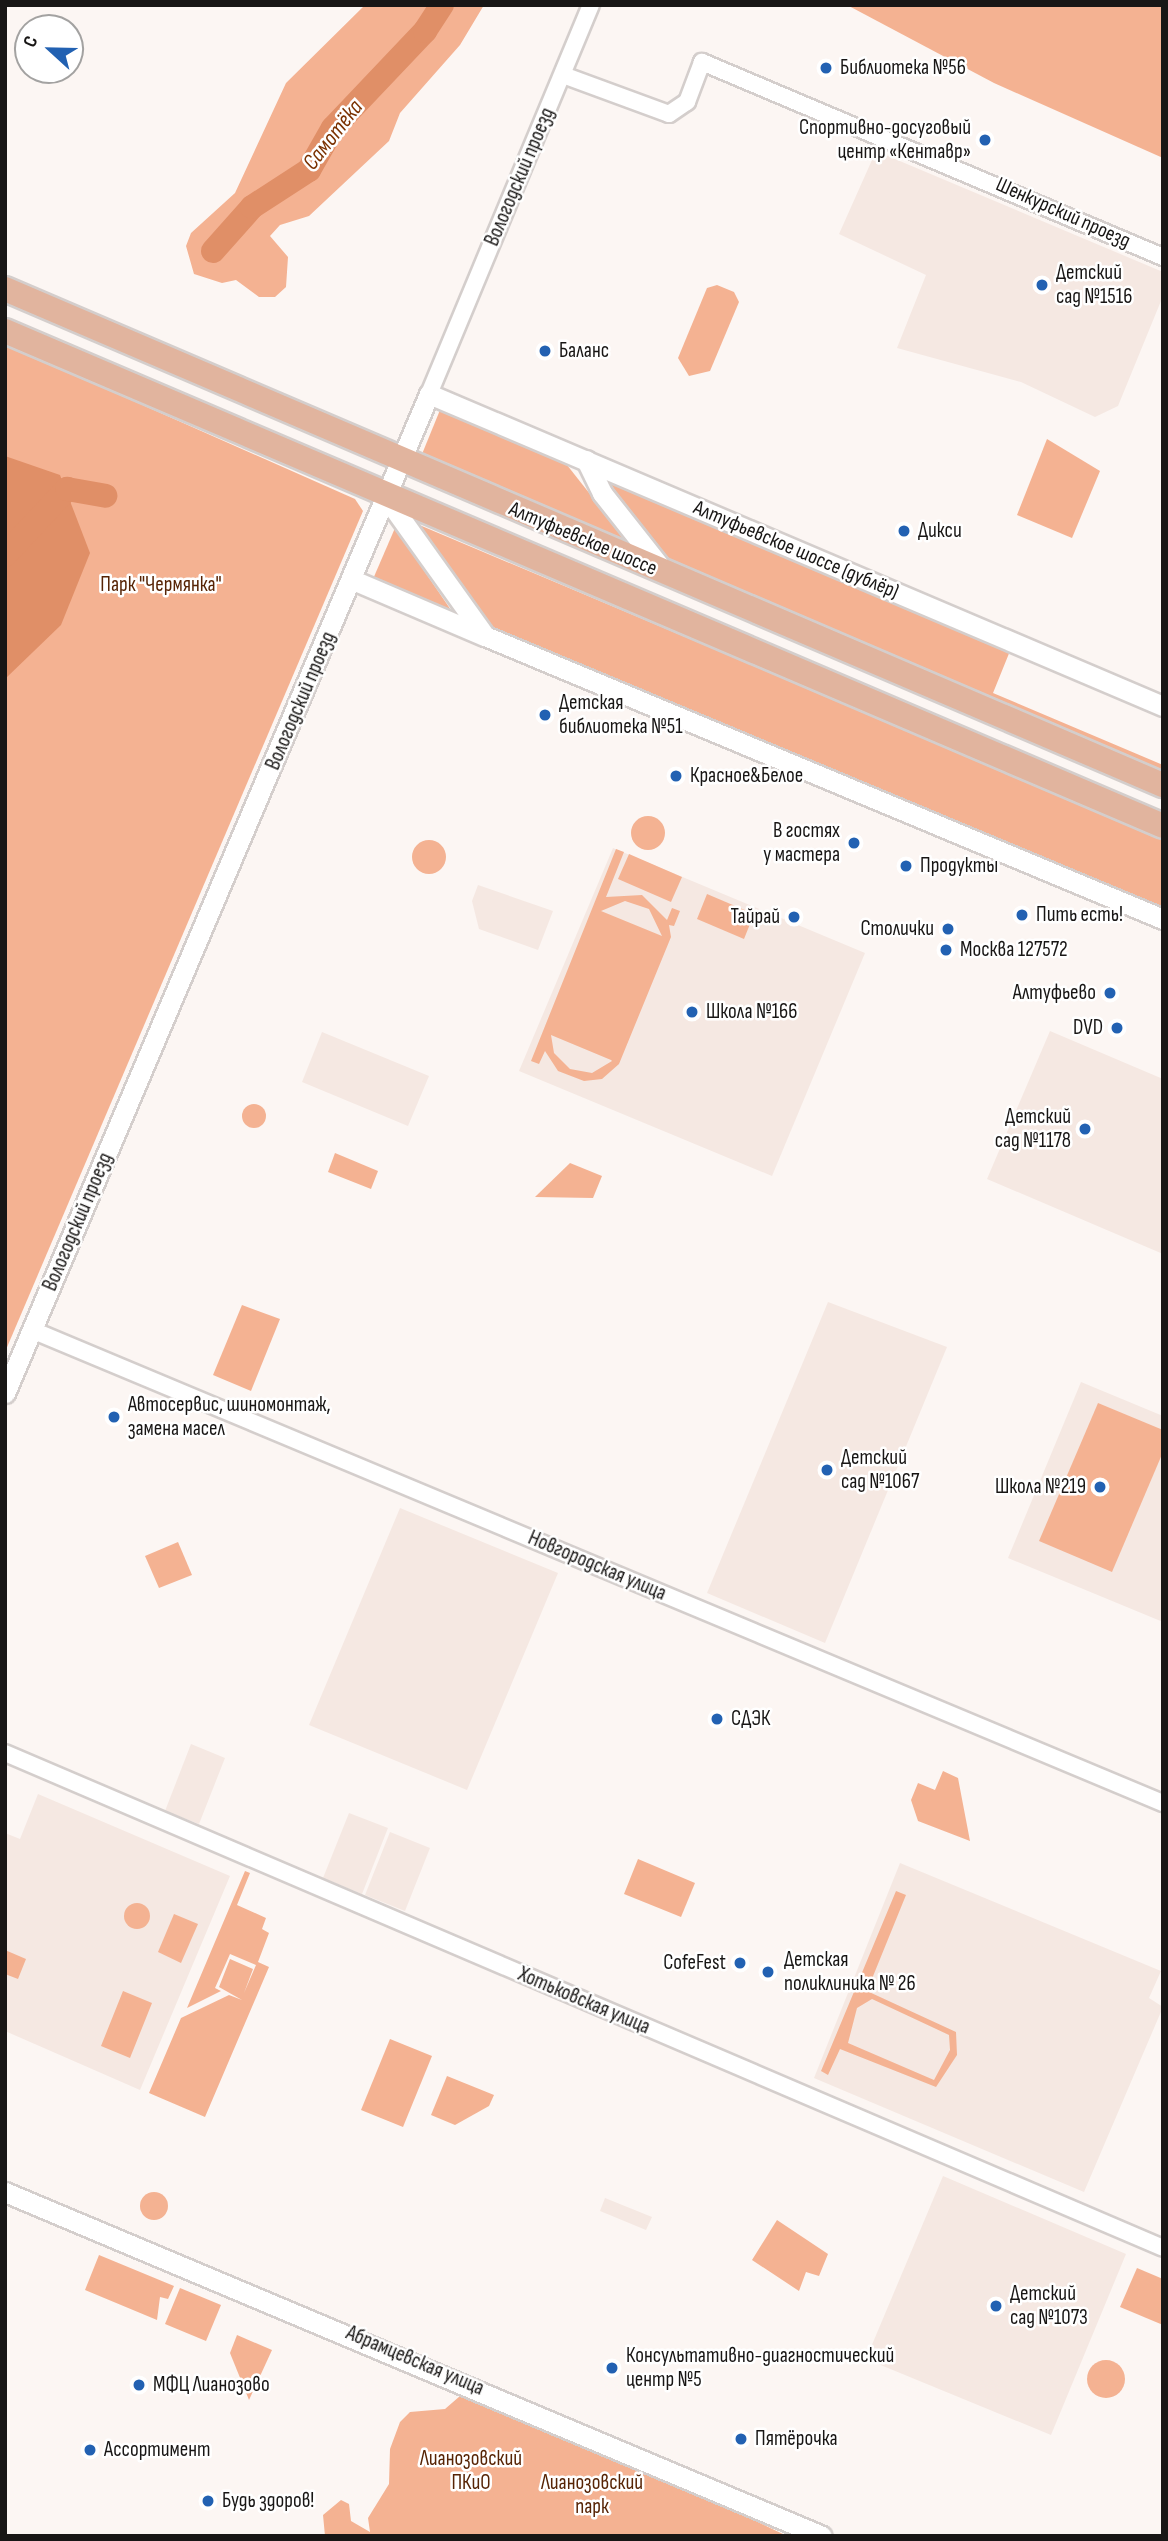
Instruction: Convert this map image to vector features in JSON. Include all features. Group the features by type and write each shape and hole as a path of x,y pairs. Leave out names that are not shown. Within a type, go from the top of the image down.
{"main road":[{"name":"Алтуфьевское шоссе","path":"5,289 403,462 1163,785"},
{"name":"Алтуфьевское шоссе","path":"5,331 387,499 1163,826"}],"street":[{"name":"Вологодский проезд","path":"5,1393 403,462 591,5"},
{"name":"Шенкурский проезд","path":"563,75 669,114 687,102 702,62 1163,257"},
{"name":"Алтуфьевское шоссе (дублёр)","path":"429,394 1163,706"},
{"path":"586,460 602,493 665,574"},
{"path":"387,499 485,636"},
{"path":"353,580 1163,919"},
{"name":"Новгородская улица","path":"32,1330 1163,1803"},
{"name":"Хотьковская улица","path":"5,1753 1163,2248"},
{"name":"Абрамцевская улица","path":"5,2192 822,2536"}],"shaded area":[{"name":"Детский сад №1516","path":"876,151 1163,272 1163,296 1118,406 1095,417 1021,382 897,348 926,275 839,234"},
{"path":"5,456 60,475 90,553 61,625 5,679"},
{"name":"Школа №166","path":"613,848 865,953 772,1176 519,1071"},
{"path":"478,885 553,911 538,950 479,929 472,901"},
{"name":"Детский сад №1178","path":"1050,1031 1163,1079 1163,1254 987,1179"},
{"path":"322,1032 429,1076 408,1126 302,1082"},
{"name":"Детский сад №1067","path":"828,1302 947,1347 825,1643 707,1593"},
{"name":"Школа №219","path":"1081,1382 1163,1416 1163,1622 1008,1558"},
{"path":"400,1508 558,1573 467,1790 309,1725"},
{"path":"191,1744 225,1758 199,1824 165,1811"},
{"path":"38,1794 230,1876 140,2090 5,2031 5,1833 20,1839"},
{"path":"349,1813 388,1828 362,1894 323,1878"},
{"path":"390,1832 430,1848 405,1911 365,1895"},
{"path":"900,1863 1161,1971 1149,1998 1163,2007 1084,2192 814,2078"},
{"name":"Детский сад №1073","path":"943,2176 1126,2254 1051,2435 866,2359"},
{"path":"605,2198 652,2217 646,2230 600,2211"}],"green space":[{"path":"365,5 484,5 460,45 400,113 389,141 309,216 280,225 270,236 288,257 286,287 275,297 259,297 236,280 222,283 194,274 186,246 191,233 235,193 286,83"},
{"path":"847,5 1163,5 1163,158 994,83"},
{"path":"717,285 734,292 739,302 710,371 689,376 678,358 707,288"},
{"name":"Парк \"Чермянка\"","path":"5,344 355,499 363,511 5,1352"},
{"path":"440,410 567,465 635,551 420,459"},
{"path":"1047,439 1100,471 1072,538 1017,515"},
{"path":"609,482 1010,651 993,693 1163,765 1163,775 668,564"},
{"path":"417,524 1163,838 1163,914 490,630"},
{"path":"395,528 453,613 373,579"},
{"path":"648,816 660,821 665,833 660,845 648,850 636,845 631,833 636,821"},
{"path":"429,840 441,845 446,857 441,869 429,874 417,869 412,857 417,845"},
{"path":"616,849 624,852 606,897 642,895 667,920 672,908 680,911 674,926 669,925 671,937 619,1064 602,1079 584,1081 558,1071 545,1051 539,1064 531,1061","holes":["625,901 649,909 662,936 601,911","551,1035 611,1060 612,1061 592,1073 570,1069 554,1053"]},
{"path":"629,854 682,877 671,902 618,879"},
{"path":"707,894 754,914 744,939 697,919"},
{"path":"254,1104 263,1107 266,1116 263,1125 254,1128 245,1125 242,1116 245,1107"},
{"path":"335,1153 378,1171 371,1189 328,1172"},
{"path":"570,1163 602,1176 593,1198 535,1197"},
{"path":"242,1305 280,1319 251,1391 213,1375"},
{"path":"1098,1403 1163,1430 1163,1452 1112,1572 1039,1541"},
{"path":"178,1542 192,1575 159,1588 145,1556"},
{"path":"943,1771 958,1778 970,1841 918,1821 911,1800 918,1783 935,1790"},
{"path":"638,1859 695,1883 681,1917 624,1894"},
{"path":"245,1871 250,1873 237,1905 266,1918 262,1929 269,1933 258,1962 269,1967 205,2117 149,2093 181,2018 229,1995 242,2000 219,1987 230,1959 253,1969 244,1993 256,1965 230,1954 215,1988 221,1991 187,2008"},
{"path":"896,1891 906,1895 867,1991 956,2032 957,2055 936,2087 840,2049 828,2075 821,2071","holes":["872,1999 949,2035 950,2050 934,2080 848,2043 857,2008"]},
{"path":"137,1903 146,1907 150,1916 146,1925 137,1929 128,1925 124,1916 128,1907"},
{"path":"174,1914 198,1924 181,1963 158,1952"},
{"path":"5,1950 26,1959 18,1979 5,1974"},
{"path":"123,1991 152,2003 130,2058 101,2046"},
{"path":"390,2039 432,2056 403,2127 361,2110"},
{"path":"447,2076 494,2095 489,2106 455,2125 431,2115"},
{"path":"154,2192 164,2196 168,2206 164,2216 154,2220 144,2216 140,2206 144,2196"},
{"path":"777,2220 828,2254 819,2276 806,2272 799,2291 752,2260"},
{"path":"99,2255 174,2286 168,2299 160,2297 157,2320 85,2290"},
{"path":"1137,2268 1163,2279 1163,2325 1120,2307"},
{"path":"180,2288 221,2305 206,2341 165,2324"},
{"path":"237,2335 272,2350 249,2400 230,2353"},
{"path":"1106,2360 1120,2365 1125,2379 1120,2393 1106,2398 1092,2393 1087,2379 1092,2365"},
{"name":"Лианозовский парк","path":"460,2396 633,2462 787,2536 325,2536 323,2515 341,2500 349,2504 351,2521 370,2532 368,2518 389,2484 390,2449 400,2422 410,2412 445,2409"}],"waterway":[{"name":"Самотёка","path":"213,251 252,207 309,170 333,128 425,31 442,5"},
{"name":"Самотёка","path":"5,555 67,489 105,496"}],"place":[{"name":"Библиотека №56","path":"826,68"},
{"name":"Спортивно-досуговый центр «Кентавр»","path":"985,140"},
{"name":"Детский сад №1516","path":"1042,285"},
{"name":"Баланс","path":"545,351"},
{"name":"Дикси","path":"904,531"},
{"name":"Детская библиотека №51","path":"545,715"},
{"name":"Красное&Белое","path":"676,776"},
{"name":"В гостях у мастера","path":"854,843"},
{"name":"Продукты","path":"906,866"},
{"name":"Пить есть!","path":"1022,915"},
{"name":"Тайрай","path":"794,917"},
{"name":"Столички","path":"948,929"},
{"name":"Москва 127572","path":"946,950"},
{"name":"Алтуфьево","path":"1110,993"},
{"name":"Школа №166","path":"692,1012"},
{"name":"DVD","path":"1117,1028"},
{"name":"Детский сад №1178","path":"1085,1129"},
{"name":"Автосервис, шиномонтаж, замена масел","path":"114,1417"},
{"name":"Детский сад №1067","path":"827,1470"},
{"name":"Школа №219","path":"1100,1487"},
{"name":"СДЭК","path":"717,1719"},
{"name":"CofeFest","path":"740,1963"},
{"name":"Детская поликлиника № 26","path":"768,1972"},
{"name":"Детский сад №1073","path":"996,2306"},
{"name":"Консультативно-диагностический центр №5","path":"612,2368"},
{"name":"МФЦ Лианозово","path":"139,2385"},
{"name":"Пятёрочка","path":"741,2439"},
{"name":"Ассортимент","path":"90,2450"},
{"name":"Будь здоров!","path":"208,2501"}],"park label":[{"name":"Лианозовский ПКиО","path":"471,2471"}]}
